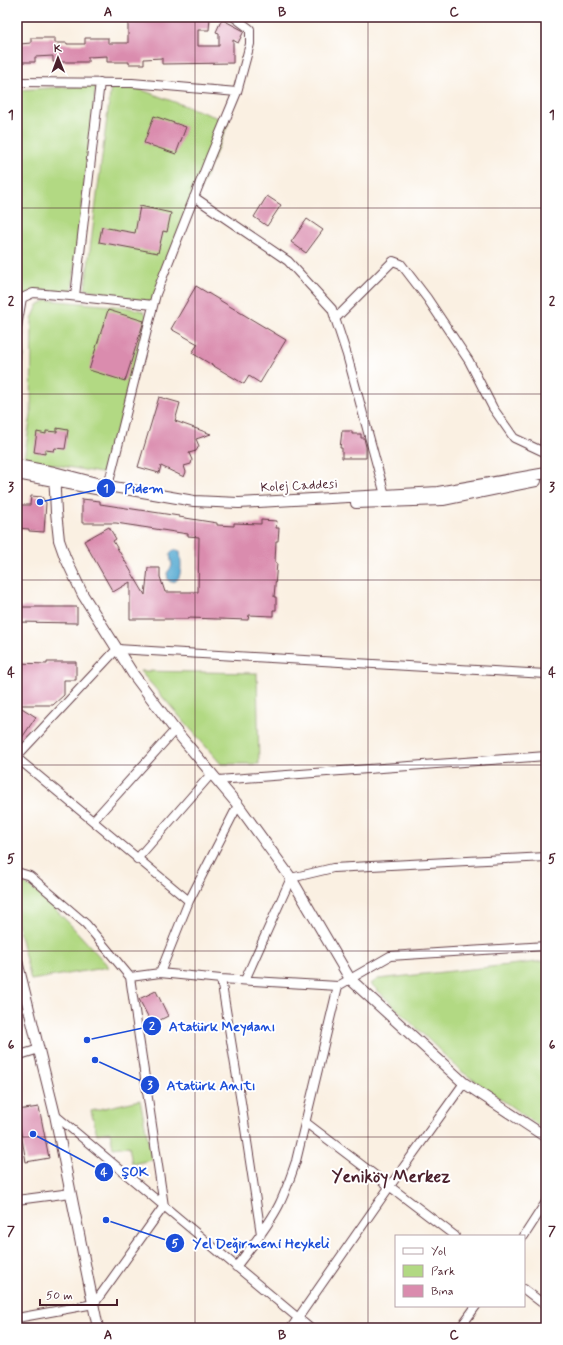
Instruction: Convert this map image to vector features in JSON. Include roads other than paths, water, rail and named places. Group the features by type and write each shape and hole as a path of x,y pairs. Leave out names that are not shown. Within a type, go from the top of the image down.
{"street":[{"path":"108,486 156,294 237,92 250,44 250,29 234,17"},
{"path":"17,82 132,83 237,92"},
{"path":"75,296 100,82"},
{"path":"194,197 288,261 332,309 347,355 385,495"},
{"path":"336,319 393,261 401,264 427,298 469,361 493,408 514,438 546,453"},
{"path":"17,327 22,298 33,293 153,305"},
{"path":"546,440 546,448"},
{"path":"17,465 55,477"},
{"name":"Kolej Caddesi","path":"55,477 194,501 239,503 438,492 546,473"},
{"path":"17,474 55,477"},
{"path":"55,477 56,512 59,540 65,557 83,595 133,674 175,730 238,804 291,878 350,979 464,1083 546,1137"},
{"name":"Kolej Caddesi","path":"55,477 108,492 192,505 239,508 443,500 546,480"},
{"path":"117,649 546,674"},
{"path":"117,649 17,757 189,901"},
{"path":"93,821 175,730"},
{"path":"137,858 215,777 546,756"},
{"path":"160,973 189,901 238,804"},
{"path":"291,878 333,868 546,858"},
{"path":"17,872 30,876 86,924 130,977 164,1206 94,1304 17,1318"},
{"path":"245,980 291,878"},
{"path":"130,977 160,973 221,979 338,986 390,956 546,946"},
{"path":"17,962 56,1115 98,1328"},
{"path":"221,979 261,1234"},
{"path":"236,1267 261,1234 278,1206 287,1186 296,1161 338,986"},
{"path":"17,1056 39,1049"},
{"path":"291,1328 464,1083"},
{"path":"56,1115 310,1328"},
{"path":"305,1122 454,1235"},
{"path":"17,1200 71,1193"},
{"path":"525,1235 546,1202"},
{"path":"525,1290 546,1306"},
{"path":"460,1328 475,1307"}],"water":[{"path":"172,551 180,551 181,570 178,579 171,582 168,580 167,573 172,566 170,554"}],"place":[{"name":"Pidem","path":"40,502"},
{"name":"Atatürk Meydanı","path":"87,1040"},
{"name":"Atatürk Anıtı","path":"95,1060"},
{"name":"ŞOK","path":"33,1134"},
{"name":"Yel Değirmeni Heykeli","path":"106,1220"}],"district":[{"name":"Yeniköy Merkez","path":"391,1177"}]}
